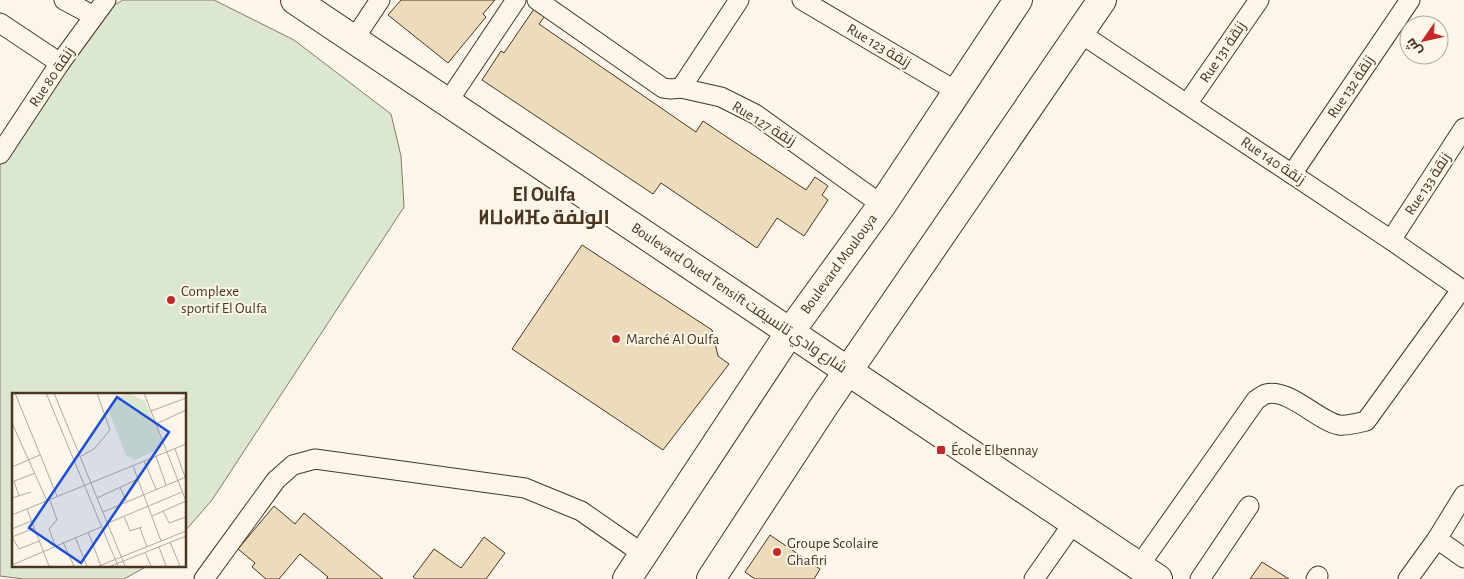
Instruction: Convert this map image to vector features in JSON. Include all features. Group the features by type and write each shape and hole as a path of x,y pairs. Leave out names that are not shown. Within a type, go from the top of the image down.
{"street":[{"path":"64,0 94,16"},
{"name":"Rue 80 زنقة","path":"0,154 6,134 106,0"},
{"name":"Boulevard Oued Tensift شارع وادي تانسيفت","path":"295,0 1149,572"},
{"path":"354,39 380,0"},
{"path":"447,103 516,0"},
{"name":"Rue 127 زنقة","path":"537,0 663,88 681,88 721,97 755,114 882,205"},
{"path":"681,88 739,0"},
{"name":"Rue 123 زنقة","path":"802,0 956,91"},
{"name":"Boulevard Moulouya","path":"627,579 790,332 882,205 1018,0"},
{"path":"711,579 848,371 1102,0"},
{"name":"Rue 131 زنقة","path":"1187,104 1259,0"},
{"name":"Rue 132 زنقة","path":"1292,174 1410,0"},
{"path":"0,23 60,63"},
{"name":"Rue 140 زنقة","path":"1080,34 1391,240 1463,290"},
{"name":"Rue 133 زنقة","path":"1391,240 1464,128"},
{"path":"1149,572 1256,400 1266,394 1279,394 1298,402 1339,425 1366,421 1463,290"},
{"path":"204,579 276,480 294,464 315,459 525,488 582,511 643,554"},
{"path":"1408,579 1437,539 1464,495"},
{"path":"1200,579 1249,506"},
{"path":"1034,579 1074,522"},
{"path":"1437,539 1464,558"}],"green space":[{"name":"Complexe sportif El Oulfa","path":"123,0 214,0 294,40 391,114 401,156 404,207 212,500 186,530 186,393 12,393 12,566 147,566 124,579 24,579 0,576 0,161 95,16"}],"building":[{"path":"401,0 495,0 483,14 486,17 448,63 388,15"},
{"path":"534,9 545,16 539,24 696,132 703,121 806,190 815,177 828,186 822,195 828,200 804,236 777,218 757,248 661,183 653,194 482,80 501,51 504,53"},
{"name":"Marché Al Oulfa","path":"582,245 712,330 718,356 729,364 663,450 512,349"},
{"path":"274,506 295,524 304,513 383,579 326,579 328,577 300,554 279,579 266,579 252,567 255,563 238,549"},
{"name":"Groupe Scolaire Ghafiri","path":"770,535 820,569 814,579 755,579 745,572"},
{"path":"484,537 505,553 486,579 416,579 413,577 434,549 461,568"},
{"path":"1262,562 1289,579 1250,579"}],"place":[{"name":"Complexe sportif El Oulfa","path":"171,300"},
{"name":"Marché Al Oulfa","path":"616,339"},
{"name":"École Elbennay","path":"941,450"},
{"name":"Groupe Scolaire Ghafiri","path":"777,552"}],"district":[{"name":"El Oulfa ⵍⵡⴰⵍⴼⴰ الولفة","path":"544,206"}]}
